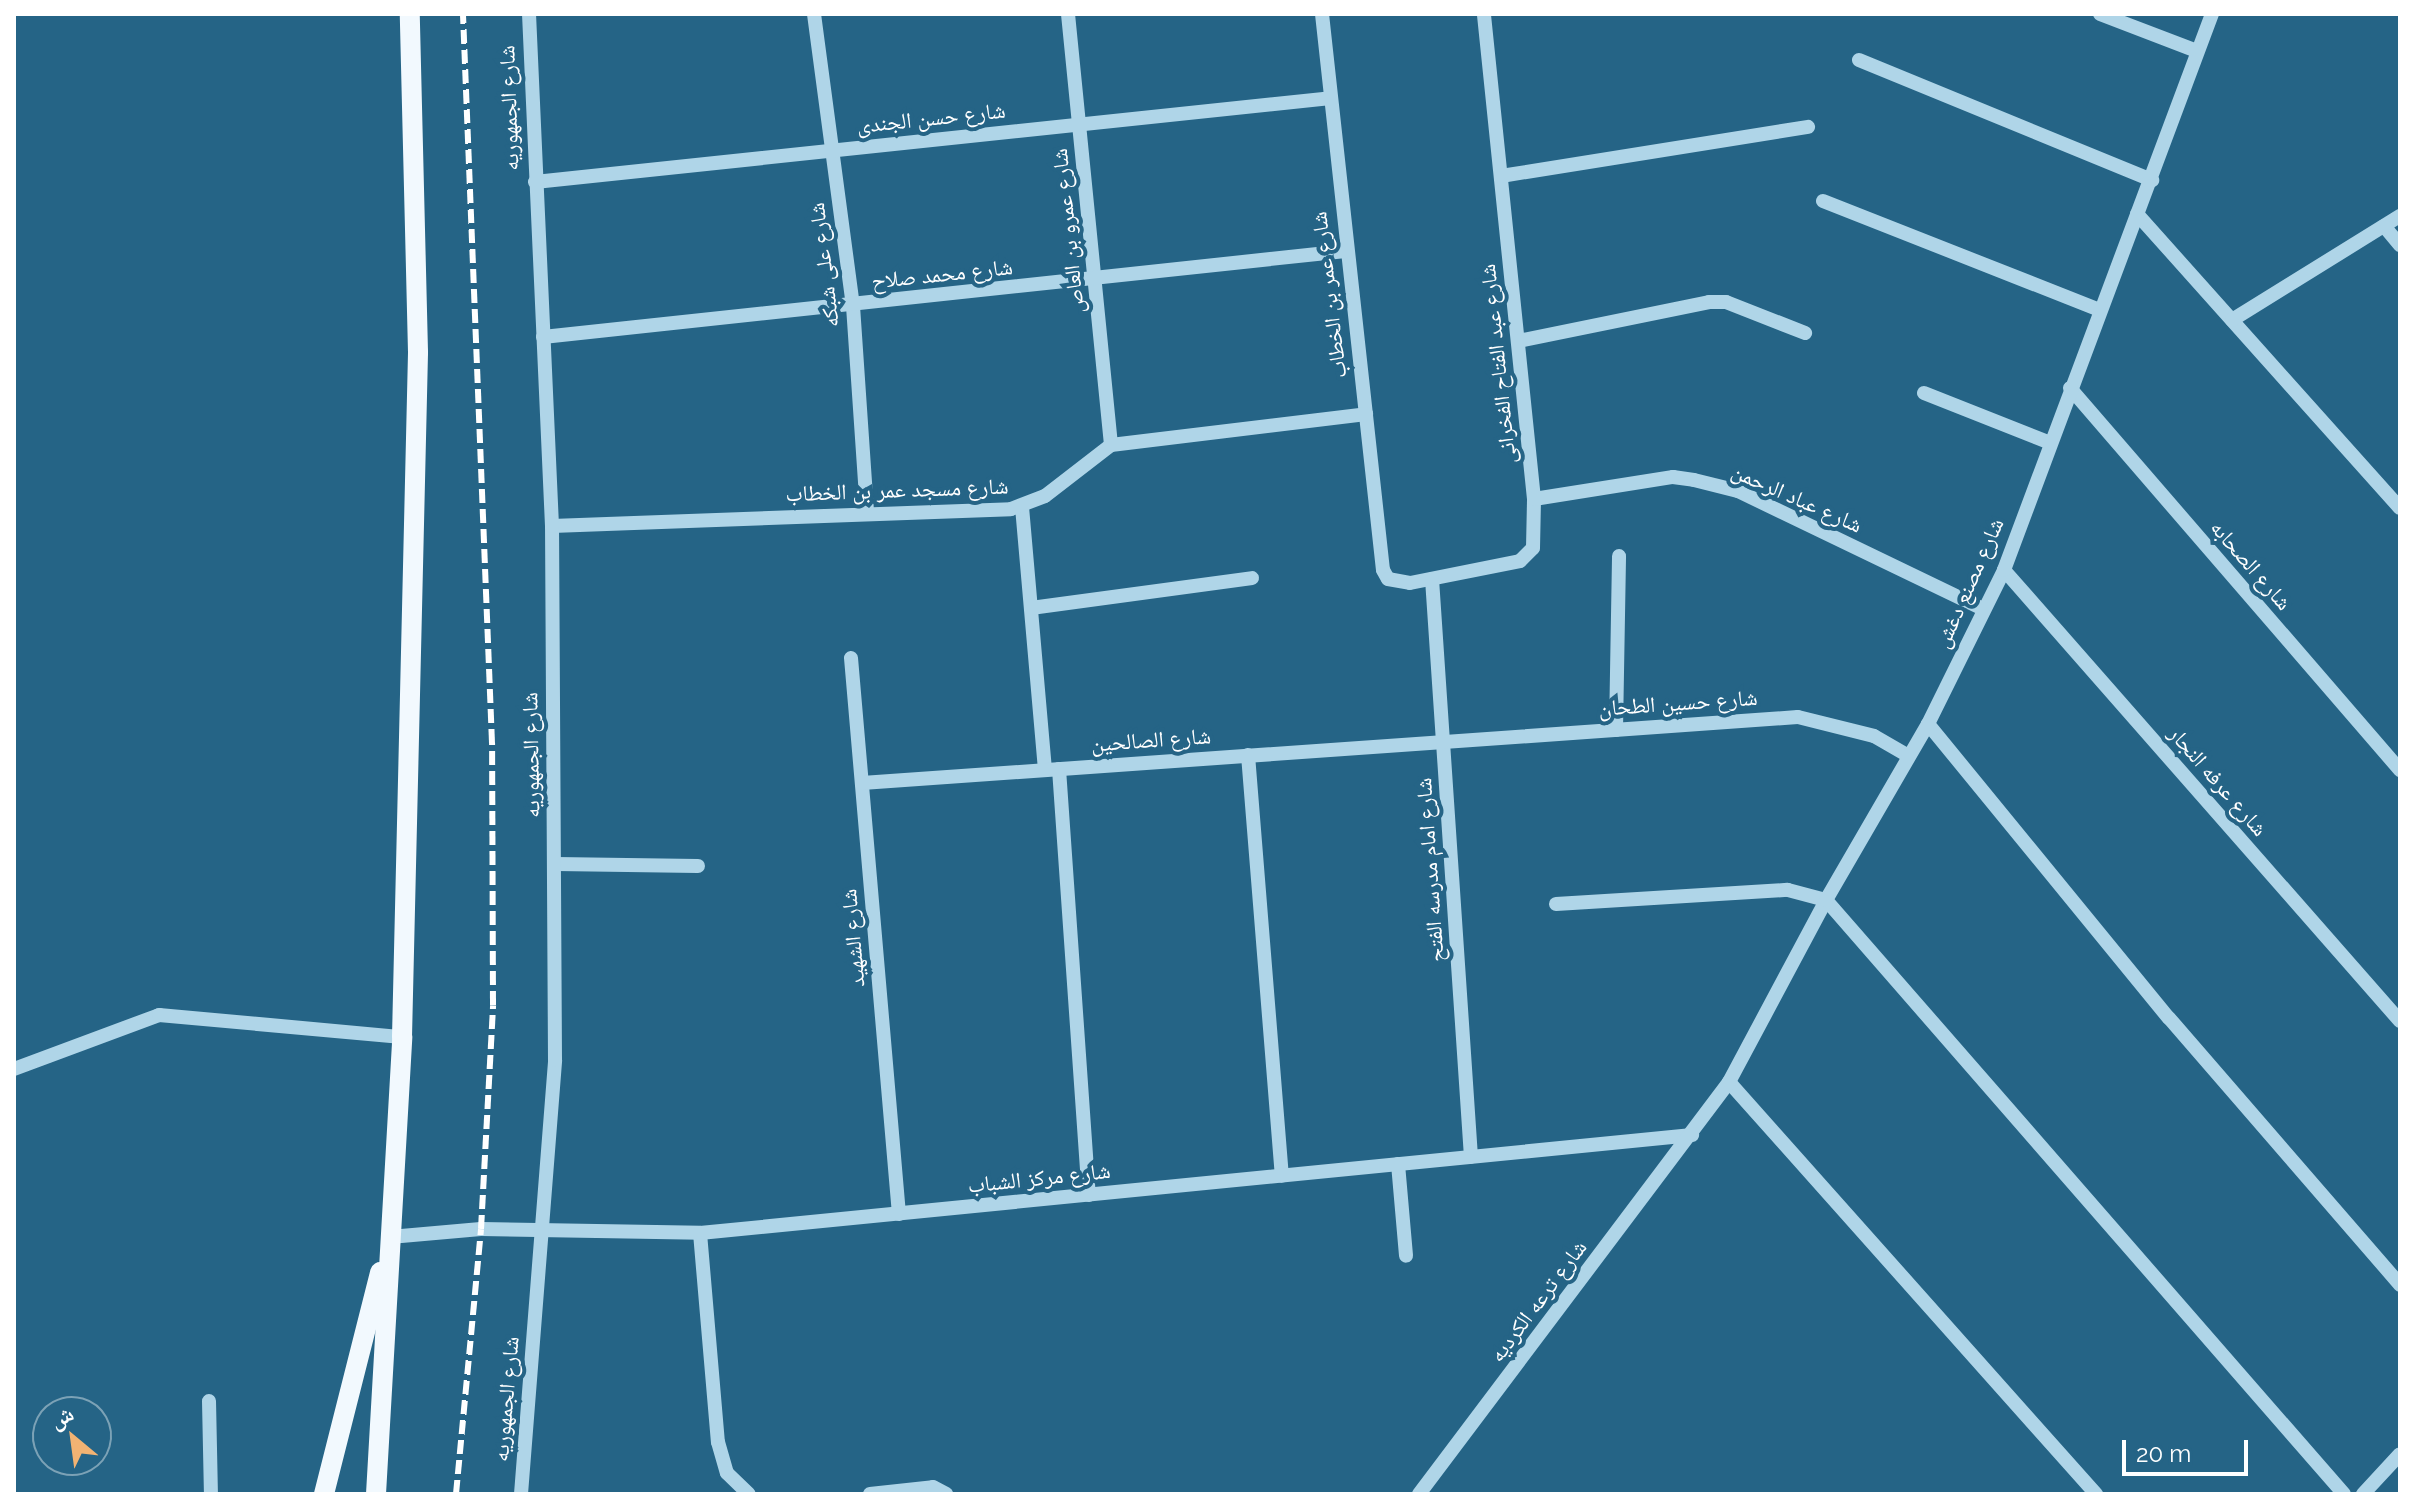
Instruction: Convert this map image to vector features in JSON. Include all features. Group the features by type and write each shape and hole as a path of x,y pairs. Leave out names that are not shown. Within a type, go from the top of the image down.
{"main road":[{"path":"376,1494 402,1037 418,352 410,14"},
{"path":"324,1494 390,1237"}],"street":[{"name":"شارع الجمهوريه","path":"521,1494 541,1274 540,1231 555,1060 552,526 529,14"},
{"name":"شارع على شبكه","path":"814,14 853,306 867,512"},
{"name":"شارع عمرو بن العاص","path":"1068,14 1111,445"},
{"name":"شارع عمر بن الخطاب","path":"1322,14 1345,251 1383,570"},
{"name":"شارع عبد الفتاح الفخرانى","path":"1383,570 1397,582 1432,579 1527,556 1533,548 1534,499 1486,14"},
{"path":"2100,14 2197,51"},
{"name":"شارع مصنع دغش","path":"1692,1135 1729,1082 1826,900 1928,724 2004,570 2212,14"},
{"path":"1859,60 2152,180"},
{"name":"شارع حسن الجندى","path":"535,182 1331,98"},
{"path":"1501,176 1808,127"},
{"path":"1823,201 2100,310"},
{"path":"2137,214 2400,508"},
{"path":"2232,320 2400,216"},
{"path":"2384,226 2400,245"},
{"name":"شارع محمد صلاح","path":"543,337 1345,251"},
{"path":"1518,341 1709,302 1726,302 1805,333"},
{"name":"شارع الصحابه","path":"2070,388 2400,770"},
{"path":"1924,393 2050,443"},
{"path":"1111,445 1366,414"},
{"name":"شارع مسجد عمر بن الخطاب","path":"552,526 1022,507 1063,484 1111,445"},
{"name":"شارع عباد الرحمن","path":"1534,499 1673,477 1694,480 1738,491 1983,609"},
{"path":"1022,507 1031,608 1052,770 1089,1195"},
{"path":"1616,730 1619,556"},
{"name":"شارع عرفه النجار","path":"2004,570 2400,1021"},
{"path":"1031,608 1252,578"},
{"name":"شارع امام مدرسه الفتح","path":"1432,579 1471,1157"},
{"name":"شارع الشهيد","path":"851,658 899,1214"},
{"name":"شارع حسين الطحان","path":"1443,742 1798,717 1874,736 1908,756"},
{"path":"1928,724 2169,1018 2400,1285"},
{"name":"شارع الصالحين","path":"862,783 1443,742"},
{"path":"1248,755 1282,1176"},
{"path":"556,864 698,866"},
{"path":"1556,904 1788,890 1826,900 2344,1494"},
{"path":"14,1069 159,1015 402,1037"},
{"path":"1729,1082 2096,1494"},
{"name":"شارع مركز الشباب","path":"390,1237 481,1229 700,1233 1692,1135"},
{"name":"شارع ترعه الكرديه","path":"1419,1494 1692,1135"},
{"path":"1398,1164 1406,1256"},
{"path":"700,1233 718,1442 727,1473 749,1494"},
{"path":"209,1401 211,1494"},
{"path":"2363,1494 2400,1454"},
{"path":"870,1494 933,1487 946,1494"}],"railway":[{"path":"456,1494 481,1229 493,1005 492,743 463,14"}]}
